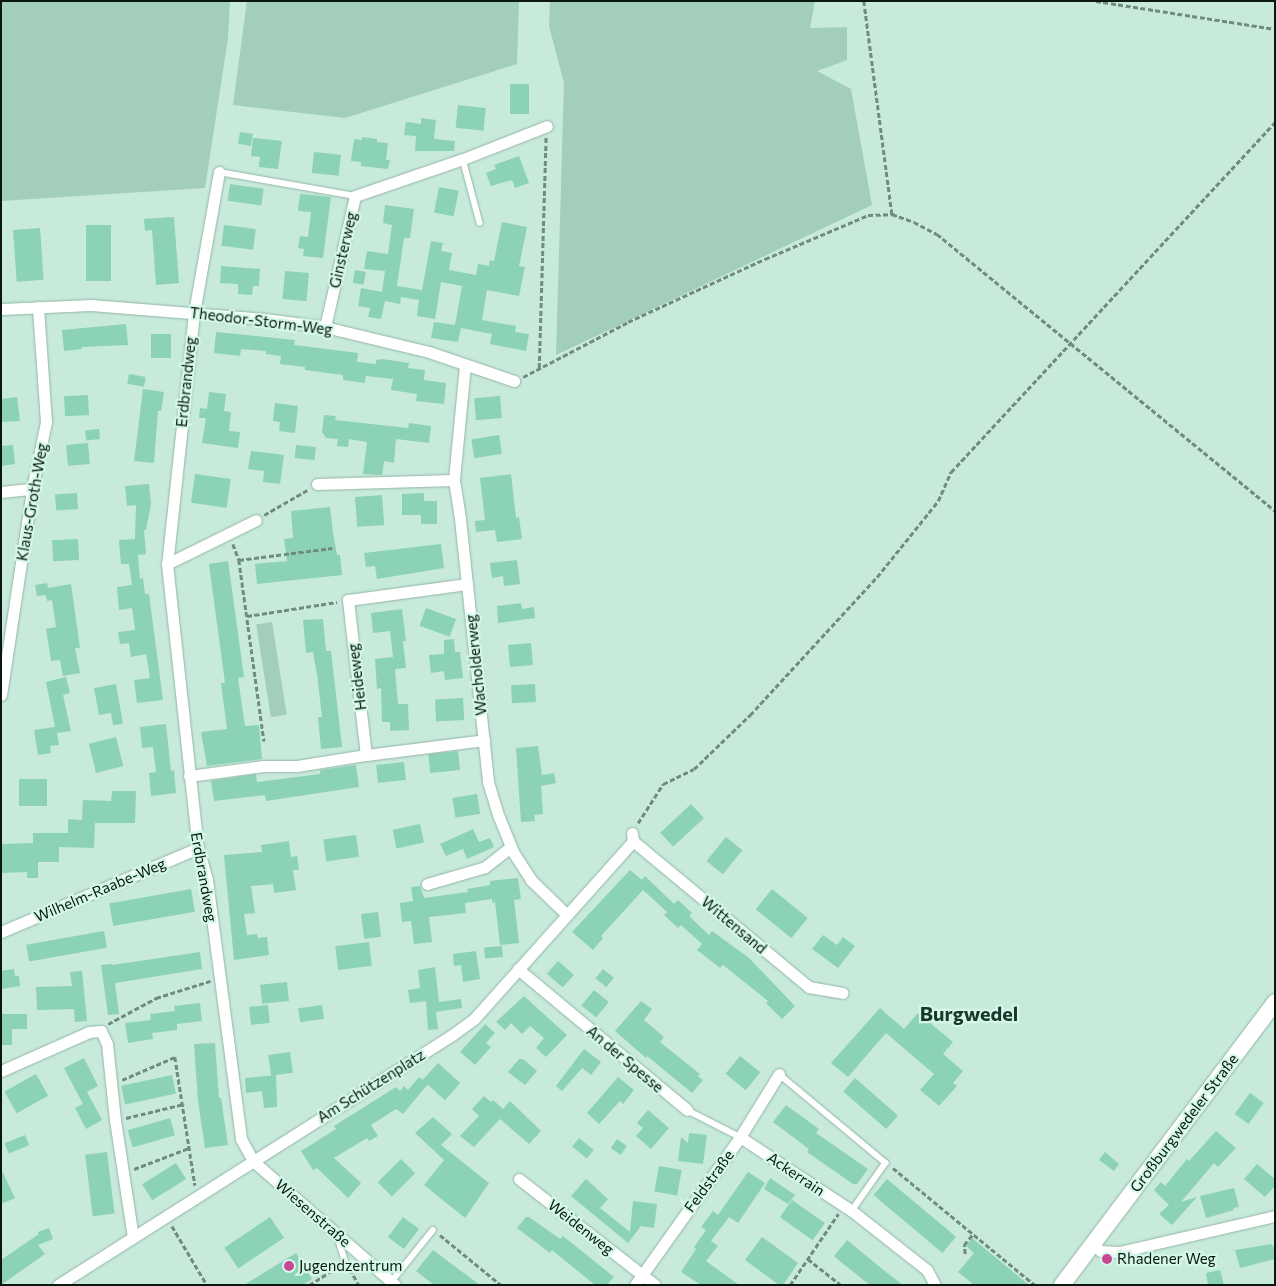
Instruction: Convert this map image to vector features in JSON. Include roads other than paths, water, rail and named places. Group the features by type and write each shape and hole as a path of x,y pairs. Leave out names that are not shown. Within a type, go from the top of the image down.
{"street":[{"name":"Ginsterweg","path":"326,327 355,196 463,159 547,126"},
{"name":"Erdbrandweg","path":"220,172 194,313 166,564 198,848 207,880 241,1139 253,1161"},
{"name":"Theodor-Storm-Weg","path":"1,309 91,304 265,319 326,327 428,352 514,382"},
{"name":"Klaus-Groth-Weg","path":"1,696 32,489 46,422 38,307"},
{"name":"Wacholderweg","path":"464,365 454,480 488,782 511,847 531,880 566,914"},
{"path":"316,484 454,480"},
{"path":"1,492 32,489"},
{"path":"166,564 256,520"},
{"name":"Heideweg","path":"366,755 348,600 467,584"},
{"path":"189,776 263,766 297,766 484,740"},
{"name":"Am Schützenplatz","path":"58,1285 452,1035 474,1019 632,837"},
{"name":"Wittensand","path":"632,837 809,987 842,994"},
{"path":"428,884 485,867 511,847"},
{"name":"Wilhelm-Raabe-Weg","path":"1,932 198,848"},
{"name":"An der Spesse","path":"518,969 687,1110"},
{"name":"Großburgwedeler Straße","path":"1062,1285 1275,1002"},
{"path":"1,1071 89,1032 101,1031 107,1044 115,1120 133,1237"},
{"name":"Feldstraße","path":"635,1285 740,1137 779,1074"},
{"name":"Ackerrain","path":"740,1137 848,1208 927,1270 935,1285"},
{"name":"Wiesenstraße","path":"253,1161 393,1283"},
{"name":"Weidenweg","path":"519,1179 642,1275"},
{"path":"1093,1245 1102,1251 1119,1252 1275,1216"},
{"path":"642,1275 655,1285"}],"lane":[{"path":"463,159 480,223"},
{"path":"220,172 355,196"},
{"path":"779,1074 886,1162 848,1208"},
{"name":"An der Spesse","path":"687,1110 740,1137"},
{"path":"393,1283 433,1230"},
{"path":"336,1232 346,1262"}],"place":[{"name":"Rhadener Weg","path":"1107,1259"},
{"name":"Jugendzentrum","path":"289,1266"}],"district":[{"name":"Burgwedel","path":"969,1013"}]}
